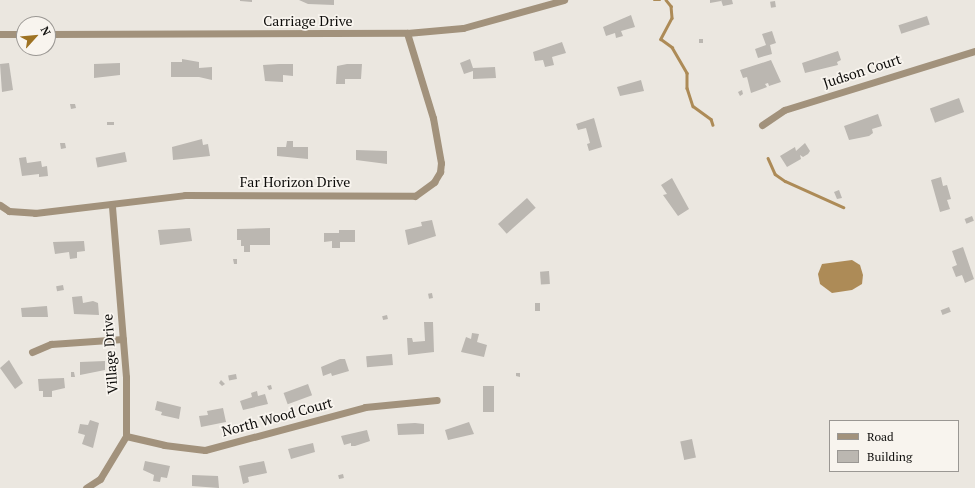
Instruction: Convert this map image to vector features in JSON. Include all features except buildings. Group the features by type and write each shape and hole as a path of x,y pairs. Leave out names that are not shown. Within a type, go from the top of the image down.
{"street":[{"name":"Carriage Drive","path":"56,34 407,34 463,28 564,0"},
{"path":"0,34 16,34"},
{"name":"Far Horizon Drive","path":"0,205 10,211 35,213 185,195 415,196 434,182 440,172 442,163 433,118 407,34"},
{"name":"Judson Court","path":"762,125 784,110 975,51"},
{"name":"Village Drive","path":"112,204 126,377 126,436"},
{"path":"32,352 51,344 123,339"},
{"name":"North Wood Court","path":"126,436 164,445 205,450 365,407 437,400"},
{"path":"86,488 100,479 126,436"}],"shaded area":[{"path":"852,260 860,265 863,275 862,284 852,290 832,293 820,284 818,274 822,264"}],"waterway":[{"path":"654,0 660,0"},
{"path":"666,0 671,6 672,18 661,39 672,47 687,73 687,88 693,106 711,119 713,125"},
{"path":"768,158 775,174 785,181 843,207"}]}
